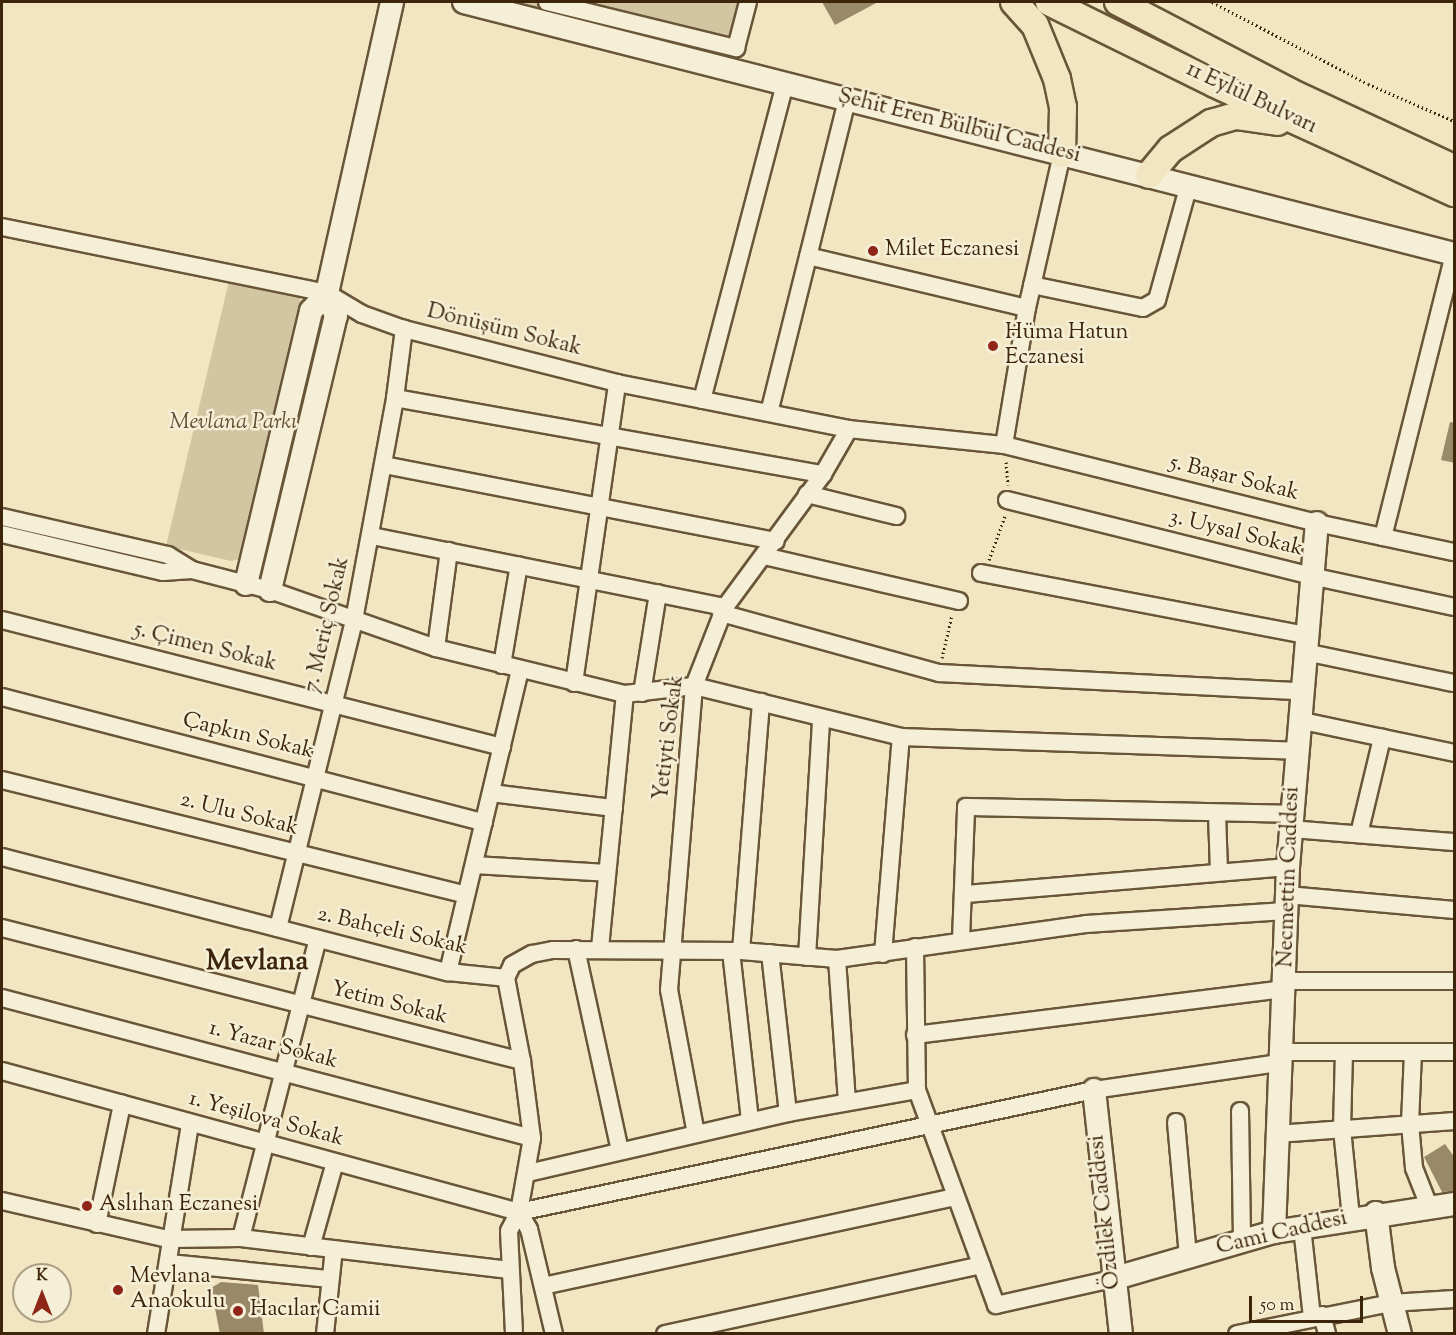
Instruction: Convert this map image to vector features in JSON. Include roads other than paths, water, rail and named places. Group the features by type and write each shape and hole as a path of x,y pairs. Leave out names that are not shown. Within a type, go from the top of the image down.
{"main road":[{"path":"246,584 311,311 327,293 392,2"},
{"name":"Şehit Eren Bülbül Caddesi","path":"464,2 1454,254"},
{"path":"1014,2 1035,25 1057,79 1063,107 1062,154"},
{"name":"11 Eylül Bulvarı","path":"1050,2 1455,193"},
{"name":"11 Eylül Bulvarı","path":"1118,2 1290,92 1455,168"},
{"path":"1149,175 1192,133 1236,116 1263,118 1330,136"},
{"path":"270,590 336,316 327,293"},
{"name":"Necmettin Caddesi","path":"1274,1232 1288,867 1300,691 1317,523"},
{"name":"Özdilek Caddesi","path":"1094,1090 1112,1279 1121,1334"},
{"name":"Cami Caddesi","path":"1112,1279 1274,1232 1377,1213 1455,1204"},
{"path":"1377,1213 1391,1303 1400,1334"}],"street":[{"path":"547,2 736,48 748,2"},
{"path":"702,400 785,84"},
{"path":"769,413 847,99"},
{"path":"1004,445 1027,308 1062,154"},
{"path":"1032,285 1143,308 1157,300 1189,185"},
{"name":"Dönüşüm Sokak","path":"2,227 327,293 362,314 404,329 617,383 849,429 1004,445"},
{"path":"1383,537 1454,254"},
{"path":"808,256 1027,308"},
{"name":"7. Meriç Sokak","path":"278,928 354,621 372,536 404,329"},
{"path":"574,683 617,383"},
{"path":"395,398 609,438 823,474"},
{"name":"Yetiyti Sokak","path":"696,1134 669,990 694,686 723,610 776,541 823,474 849,429"},
{"name":"5. Başar Sokak","path":"1004,445 1317,523 1455,552"},
{"path":"384,465 776,541"},
{"path":"807,494 896,516"},
{"name":"3. Uysal Sokak","path":"1007,500 1311,576 1455,607"},
{"path":"2,517 168,555 192,570 270,590 436,648 574,683 634,694 694,686 901,737 1296,751"},
{"path":"2,534 163,572 192,570"},
{"path":"372,536 658,593 939,673 1300,691"},
{"path":"436,648 449,551"},
{"path":"764,556 959,601"},
{"path":"502,665 519,565"},
{"path":"981,573 1305,643 1455,683"},
{"path":"600,948 614,808 634,694 658,593"},
{"name":"5. Çimen Sokak","path":"2,620 502,747"},
{"path":"448,972 520,670"},
{"name":"Çapkın Sokak","path":"2,697 484,823"},
{"path":"750,1121 736,951 761,702"},
{"path":"807,957 821,718"},
{"path":"1298,720 1455,753"},
{"path":"883,954 901,737"},
{"path":"1359,834 1382,738"},
{"name":"2. Ulu Sokak","path":"2,780 466,895"},
{"path":"491,793 614,808"},
{"path":"961,940 966,894 966,807 1217,814 1291,821 1359,834 1455,842"},
{"path":"1217,814 1219,872"},
{"name":"2. Bahçeli Sokak","path":"2,857 448,972 506,978"},
{"path":"474,865 607,873"},
{"path":"966,894 1288,867"},
{"path":"514,1334 509,1270 509,1231 519,1212 528,1173 532,1138 522,1061 506,978 512,966 532,954 600,948 672,952 736,951 837,959 883,954 915,946 1086,924 1286,903 1455,910"},
{"name":"Yetim Sokak","path":"2,928 522,1061"},
{"path":"241,1238 318,939"},
{"path":"915,946 917,1090 996,1305 1112,1279"},
{"path":"576,949 620,1151"},
{"path":"770,953 788,1113"},
{"path":"837,959 847,1101"},
{"path":"915,1035 1285,985 1455,981"},
{"name":"1. Yazar Sokak","path":"2,998 532,1138"},
{"path":"1344,1052 1342,1129 1352,1218"},
{"path":"519,1212 931,1127 1094,1090 1281,1057 1344,1052 1455,1052"},
{"path":"1413,1052 1410,1124 1414,1168 1429,1206"},
{"name":"1. Yeşilova Sokak","path":"2,1071 519,1212"},
{"path":"528,1173 750,1121 847,1101 917,1090"},
{"path":"98,1224 122,1104"},
{"path":"1240,1111 1242,1241"},
{"path":"1278,1134 1455,1120"},
{"path":"1176,1122 1188,1257"},
{"path":"156,1334 170,1263 168,1239 190,1123"},
{"path":"311,1247 335,1162"},
{"path":"543,1286 956,1197"},
{"path":"2,1201 168,1239 241,1238 509,1270"},
{"path":"519,1212 529,1229 554,1334"},
{"path":"1302,1227 1317,1316 1328,1334"},
{"path":"325,1334 334,1248"},
{"path":"170,1263 330,1279"},
{"path":"665,1334 715,1328 982,1265"},
{"path":"1237,1334 1317,1316 1391,1303 1455,1299"}],"place":[{"name":"Milet Eczanesi","path":"873,251"},
{"name":"Hüma Hatun Eczanesi","path":"993,346"},
{"name":"Aslıhan Eczanesi","path":"87,1206"},
{"name":"Mevlana Anaokulu","path":"118,1290"},
{"name":"Hacılar Camii","path":"238,1311"}],"district":[{"name":"Mevlana","path":"257,962"}],"park label":[{"name":"Mevlana Parkı","path":"233,424"}]}
